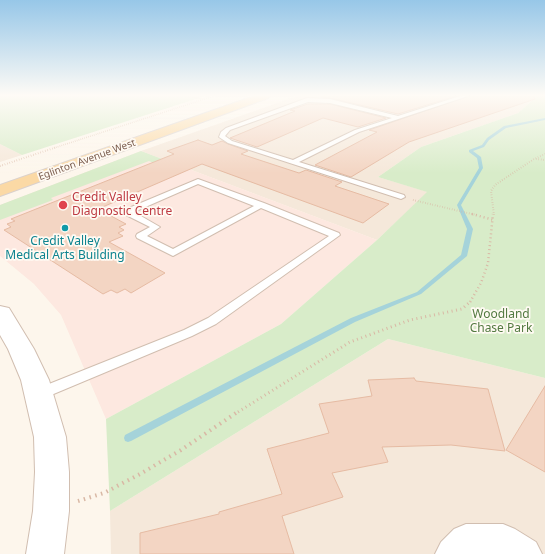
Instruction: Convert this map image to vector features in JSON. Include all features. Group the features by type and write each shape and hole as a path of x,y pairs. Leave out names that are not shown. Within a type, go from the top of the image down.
{"main road":[{"name":"Eglinton Avenue West","path":"15,171 159,122"},
{"name":"Eglinton Avenue West","path":"0,191 192,122"}],"street":[{"path":"0,314 21,349 35,380 50,437 52,472 51,511 45,554"},
{"path":"453,554 466,541 503,541 524,554"}],"lane":[{"path":"251,122 223,133 222,137 230,142 401,197"},
{"path":"295,162 357,131 382,122"},
{"path":"39,394 188,333 212,320 336,235 261,205 198,181 127,212 156,227 140,236 173,253 261,205"}],"path":[{"path":"0,166 135,122"},
{"path":"51,511 104,493 140,474 181,450 259,398 350,342 410,320 462,308 471,301 481,283 488,263 494,220 491,191 495,185 534,159 545,154"},
{"path":"534,159 545,160"},
{"path":"423,203 494,220"}],"shaded area":[{"path":"224,122 493,122 421,147 378,177 428,192 377,240 141,151"},
{"path":"0,144 22,155 0,162"},
{"path":"141,151 377,240 281,324 106,419 61,315 34,284 0,256 0,205"},
{"path":"388,339 545,378 545,554 111,554 110,511"}],"green space":[{"path":"0,122 125,122 22,155 0,144"},
{"name":"Woodland Chase Park","path":"493,122 545,122 545,378 388,339 110,511 106,419 281,324 377,240 427,192 378,177 421,147"},
{"path":"141,151 170,162 161,166 149,161 51,198 53,200 0,220 0,205"}],"building":[{"path":"269,122 314,122 257,147 230,138"},
{"path":"338,122 374,122 358,127"},
{"path":"393,122 468,122 409,142 351,177 315,165 377,132 369,130"},
{"name":"Credit Valley Medical Arts Building","path":"198,140 212,145 222,141 248,151 241,154 299,173 306,170 342,182 335,186 389,204 363,223 202,164 98,209 126,224 119,227 124,230 118,233 123,236 109,242 165,273 131,293 125,289 117,293 111,290 103,294 4,230 11,227 7,224 15,221 11,219 174,154 167,151"},
{"path":"414,378 416,381 488,389 505,451 451,445 382,447 388,462 332,473 343,497 282,516 294,554 140,554 140,533 219,514 219,512 282,494 267,449 329,433 319,404 372,396 368,380"},
{"path":"545,386 545,472 506,450"}],"waterway":[{"path":"128,438 353,320 419,293 464,256 470,229 459,205 481,168 479,157 470,151 483,146 488,139 505,127 531,122"}],"place":[{"name":"Credit Valley Diagnostic Centre","path":"63,205"},
{"name":"Credit Valley Medical Arts Building","path":"65,228"}]}
